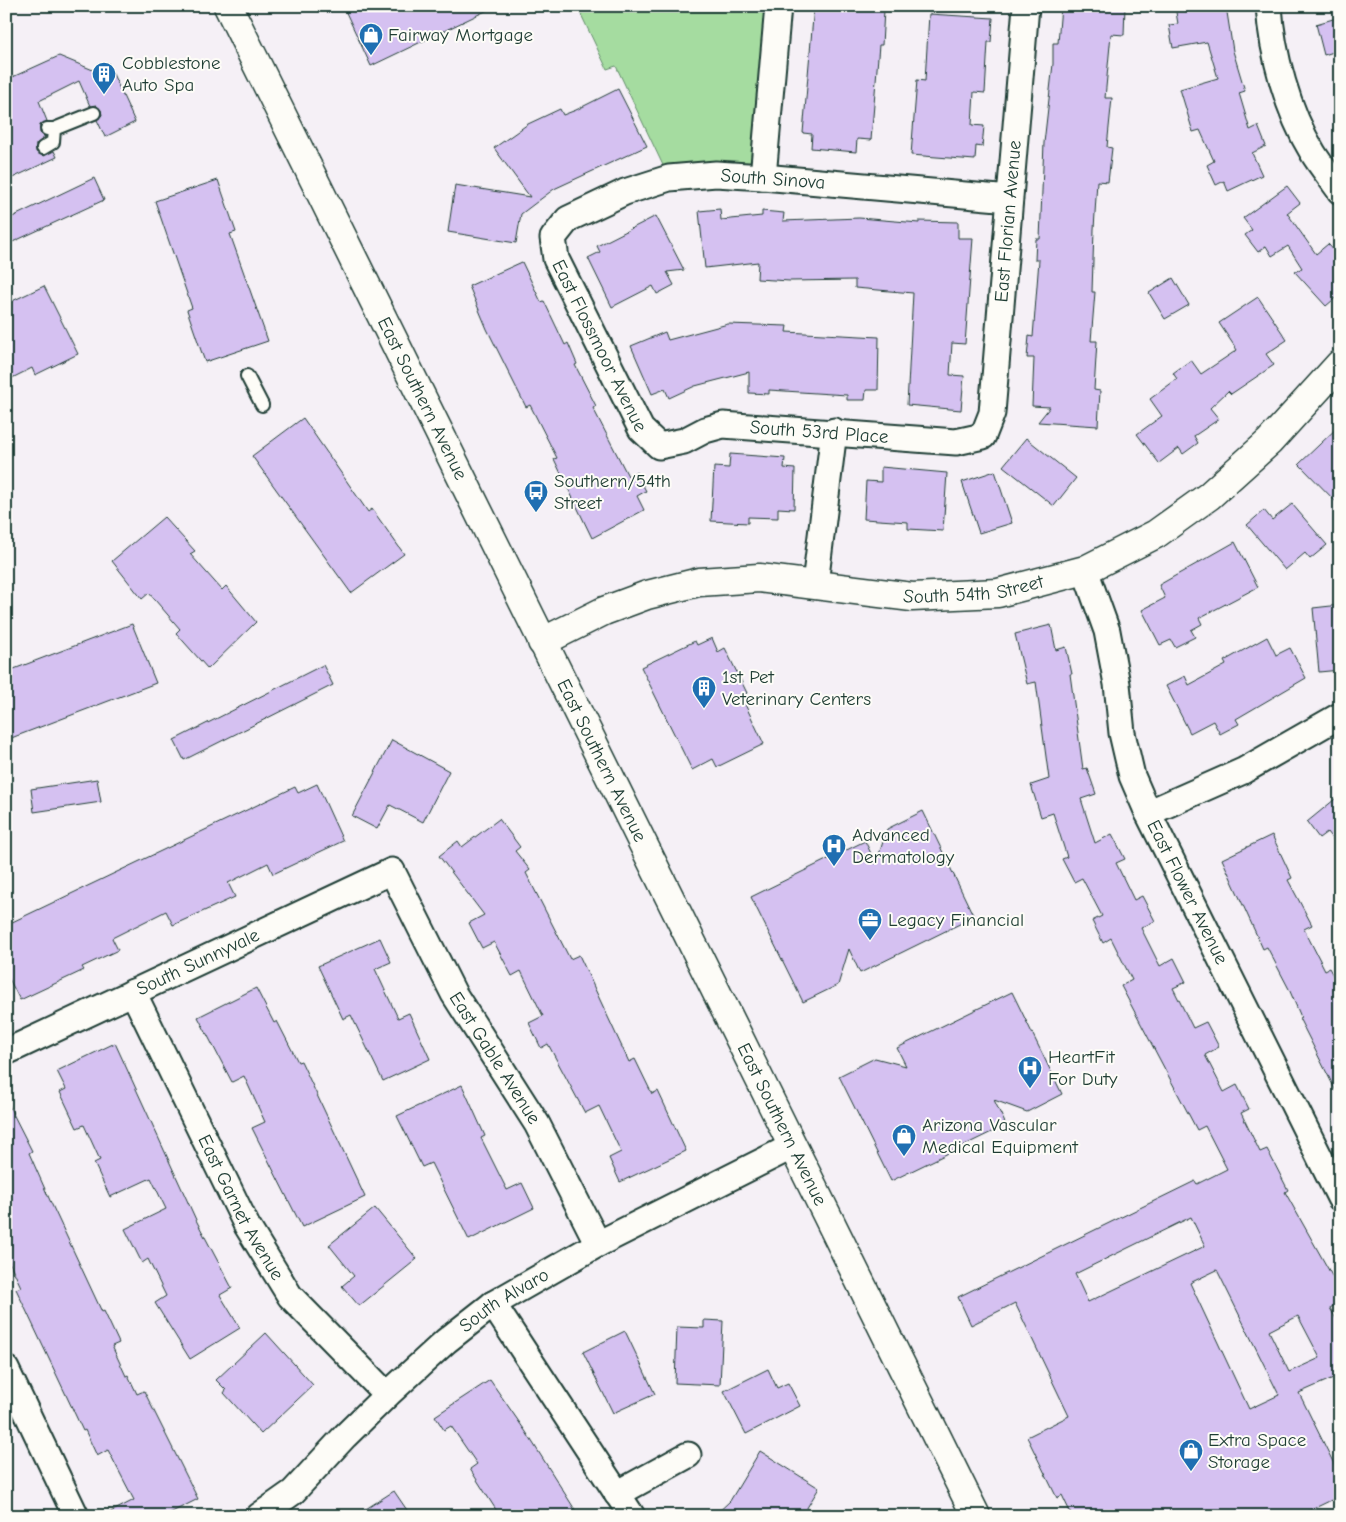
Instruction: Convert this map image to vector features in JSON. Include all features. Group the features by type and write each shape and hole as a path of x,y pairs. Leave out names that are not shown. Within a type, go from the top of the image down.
{"main road":[{"name":"East Southern Avenue","path":"228,6 976,1516"},
{"name":"South 54th Street","path":"542,642 604,611 647,595 698,582 759,578 912,597 998,593 1085,570 1156,534 1209,496 1269,442 1339,367"}],"street":[{"path":"763,177 778,6"},
{"name":"East Florian Avenue","path":"983,436 992,412 1026,6"},
{"path":"1269,6 1270,28 1286,93 1312,152 1340,191"},
{"name":"South Sinova","path":"553,238 568,219 626,192 669,178 716,174 1010,199"},
{"name":"East Flossmoor Avenue","path":"553,238 556,259 641,429 659,446"},
{"name":"South 53rd Place","path":"659,446 684,441 704,430 723,425 834,431 956,442 983,436"},
{"path":"815,584 834,431"},
{"name":"East Flower Avenue","path":"1085,570 1107,631 1117,684 1122,734 1132,776 1148,813 1340,1198"},
{"path":"1148,813 1243,771 1338,716 1340,717"},
{"name":"South Sunnyvale","path":"6,1052 392,872"},
{"name":"East Gable Avenue","path":"392,872 454,994 538,1124 598,1244"},
{"name":"East Garnet Avenue","path":"133,992 247,1226 290,1296 387,1395"},
{"name":"South Alvaro","path":"259,1516 293,1492 345,1436 387,1395 446,1341 493,1304 598,1244 792,1146"},
{"path":"493,1304 632,1516"},
{"path":"6,1369 76,1516"},
{"path":"617,1494 688,1455"}],"lane":[{"path":"43,148 52,142 51,129 94,113"},
{"path":"247,376 262,405"}],"green space":[{"path":"577,6 778,6 763,177 669,178 616,66 607,69"}],"building":[{"path":"343,6 496,6 371,66"},
{"path":"814,6 884,10 871,140 857,139 856,152 811,148 812,134 803,133"},
{"path":"1061,6 1125,6 1124,35 1111,34 1105,98 1112,98 1107,147 1112,148 1108,182 1097,181 1092,292 1095,292 1091,341 1097,341 1094,390 1100,391 1098,426 1038,422 1050,407 1032,406 1034,358 1027,358 1029,336 1033,337 1039,260 1035,260 1036,239 1040,239 1044,143 1053,64 1053,43 1058,43"},
{"path":"1175,6 1226,6 1233,51 1245,91 1239,93 1250,130 1258,126 1266,146 1252,153 1262,175 1228,191 1224,181 1216,185 1207,165 1214,161 1200,130 1193,132 1180,89 1218,78 1207,42 1173,48 1169,25 1178,24"},
{"path":"929,14 993,18 991,42 988,42 985,93 974,92 972,125 984,126 982,147 976,146 975,160 911,155 917,80 925,81"},
{"path":"1340,17 1340,50 1324,55 1316,24"},
{"name":"Cobblestone Auto Spa","path":"59,56 93,70 108,63 135,122 105,137 97,120 102,115 101,110 96,105 90,106 79,81 39,101 47,121 40,125 40,133 45,137 36,144 36,152 44,156 54,151 57,157 6,181 6,80"},
{"path":"618,89 647,146 554,189 521,214 516,243 448,232 455,185 530,197 494,148 528,124 560,109 563,115 576,110"},
{"path":"94,178 104,200 6,245 6,220"},
{"path":"218,180 236,232 230,234 268,341 205,362 187,310 192,308 155,201"},
{"path":"1287,186 1300,203 1287,213 1316,254 1328,244 1340,257 1340,294 1326,306 1295,272 1302,268 1288,246 1272,256 1266,246 1258,252 1245,235 1252,230 1243,218"},
{"path":"720,209 721,220 762,216 762,211 784,213 783,221 859,218 919,223 919,221 958,222 958,238 973,238 965,344 952,343 950,375 964,376 961,410 907,405 913,293 855,288 855,280 790,281 757,279 758,262 705,268 699,211"},
{"path":"656,216 684,270 667,272 674,285 657,294 653,286 612,307 588,258 600,252 597,246"},
{"path":"522,262 541,302 544,301 565,345 568,343 577,364 575,365 596,406 593,408 628,476 636,472 646,491 637,496 644,510 592,538 554,459 557,458 530,405 526,407 487,329 469,286"},
{"path":"1173,278 1189,305 1165,319 1149,293"},
{"path":"44,286 78,354 35,375 32,368 6,381 6,304"},
{"path":"1258,297 1287,340 1266,354 1274,365 1231,394 1228,391 1210,408 1219,419 1194,436 1198,443 1183,454 1179,448 1159,463 1137,434 1162,416 1150,399 1177,379 1173,373 1191,360 1201,374 1237,350 1219,323"},
{"path":"728,324 787,326 786,332 879,337 878,390 866,390 865,400 847,400 847,395 769,390 769,394 749,393 749,372 695,386 669,398 665,389 652,394 631,346 665,332 668,340"},
{"path":"303,418 368,512 372,509 404,554 351,593 252,456"},
{"path":"1340,425 1340,506 1299,464"},
{"path":"1026,438 1076,478 1054,506 1003,466"},
{"path":"730,454 785,458 784,468 795,469 794,509 778,508 778,518 748,517 748,523 711,521 714,467 729,468"},
{"path":"881,467 947,473 943,531 908,529 908,522 864,519 866,481 881,482"},
{"path":"995,471 1012,523 979,533 962,482"},
{"path":"1292,504 1327,545 1310,559 1305,553 1285,570 1247,525 1264,510 1272,520"},
{"path":"164,517 195,551 190,554 222,590 226,586 256,622 208,669 176,633 180,629 149,593 142,599 112,561"},
{"path":"1235,542 1258,587 1199,618 1202,624 1191,630 1195,637 1175,647 1171,640 1160,645 1142,610 1165,598 1159,585"},
{"path":"1340,605 1340,670 1319,672 1313,608"},
{"path":"132,624 156,683 6,740 6,672"},
{"path":"1051,625 1056,650 1066,647 1072,674 1070,674 1083,769 1087,768 1096,794 1081,799 1095,843 1112,834 1125,859 1116,863 1134,900 1142,896 1155,921 1141,928 1160,966 1174,958 1186,982 1173,988 1193,1028 1206,1022 1219,1047 1205,1055 1224,1092 1237,1085 1249,1109 1241,1113 1260,1152 1267,1149 1288,1190 1285,1192 1340,1290 1340,1302 1330,1308 1340,1326 1340,1375 1299,1393 1340,1476 1340,1496 1298,1516 1072,1516 1062,1495 1057,1498 1027,1437 1069,1416 1015,1303 971,1325 958,1297 1195,1181 1197,1184 1227,1169 1205,1126 1197,1130 1121,986 1132,980 1111,938 1103,943 1092,921 1102,916 1082,878 1074,882 1062,859 1067,857 1053,813 1041,817 1031,785 1049,779 1036,682 1027,684 1015,634","holes":["1191,1217 1205,1246 1088,1302 1075,1274","1217,1270 1279,1395 1249,1409 1190,1283","1298,1316 1320,1358 1289,1372 1269,1331"]},
{"path":"1267,637 1276,655 1290,648 1306,678 1236,719 1239,724 1220,734 1213,721 1190,733 1166,686 1185,676 1189,685 1226,665 1224,661"},
{"name":"1st Pet Veterinary Centers","path":"712,638 718,652 725,648 747,693 741,696 764,744 717,767 713,759 692,770 641,667 695,641 697,645"},
{"path":"323,665 333,685 184,760 174,740"},
{"path":"392,740 449,771 423,822 390,805 377,829 352,816"},
{"path":"97,779 101,802 34,812 31,789"},
{"path":"317,784 343,841 273,874 268,863 228,883 235,897 173,925 166,911 112,938 118,950 82,967 84,970 20,1000 6,973 6,925 295,787 298,793"},
{"path":"1340,795 1340,849 1327,832 1319,838 1307,822"},
{"path":"923,811 974,917 860,973 849,949 838,985 803,1002 751,897 865,841 876,864 887,829"},
{"path":"499,819 520,847 515,851 530,870 526,873 570,959 579,955 629,1062 635,1059 652,1094 658,1091 686,1151 620,1182 609,1158 621,1152 599,1106 585,1113 548,1044 541,1048 529,1023 543,1016 521,971 512,976 494,942 482,948 469,923 484,915 439,856 458,841 462,847"},
{"path":"1272,835 1292,878 1288,880 1312,925 1304,929 1325,970 1329,968 1340,988 1340,1099 1299,1018 1301,1017 1289,989 1267,947 1263,949 1222,859"},
{"path":"380,938 391,962 375,969 398,1018 409,1013 430,1059 383,1081 351,1015 343,1019 318,966"},
{"path":"256,988 274,1023 277,1021 298,1062 301,1061 365,1197 302,1227 252,1128 265,1122 244,1076 232,1082 198,1017"},
{"path":"1012,992 1062,1094 1027,1112 994,1100 1006,1125 891,1181 839,1076 875,1058 906,1066 897,1048"},
{"path":"115,1043 197,1222 232,1288 220,1295 240,1328 190,1359 155,1303 166,1296 148,1259 142,1263 125,1229 166,1209 151,1178 110,1197 94,1163 100,1160 84,1125 77,1128 60,1092 66,1089 57,1071"},
{"path":"462,1085 485,1136 481,1138 507,1190 522,1183 534,1208 469,1240 431,1163 422,1167 397,1116"},
{"path":"6,1100 32,1151 29,1153 52,1205 102,1312 104,1311 119,1343 112,1346 126,1376 128,1375 137,1394 144,1391 198,1499 164,1516 103,1516 134,1500 108,1450 97,1456 85,1430 83,1431 16,1289 21,1287 6,1255"},
{"path":"375,1208 417,1259 359,1306 342,1286 354,1276 329,1245"},
{"path":"704,1320 723,1321 720,1385 675,1383 677,1327 704,1328"},
{"path":"625,1331 655,1394 613,1413 583,1352"},
{"path":"266,1333 313,1385 261,1434 224,1393 226,1390 216,1380"},
{"path":"768,1369 777,1388 788,1383 800,1406 746,1434 724,1391"},
{"path":"490,1380 526,1432 579,1516 500,1516 470,1469 477,1464 451,1426 444,1430 435,1416"},
{"path":"760,1451 819,1488 802,1516 714,1516 730,1501"},
{"path":"394,1491 411,1516 355,1516"}],"place":[{"name":"Fairway Mortgage","path":"371,56"},
{"name":"Cobblestone Auto Spa","path":"104,95"},
{"name":"Southern/54th Street","path":"536,513"},
{"name":"1st Pet Veterinary Centers","path":"704,709"},
{"name":"Advanced Dermatology","path":"834,867"},
{"name":"Legacy Financial","path":"870,941"},
{"name":"HeartFit For Duty","path":"1030,1089"},
{"name":"Arizona Vascular Medical Equipment","path":"904,1157"},
{"name":"Extra Space Storage","path":"1191,1472"}]}
